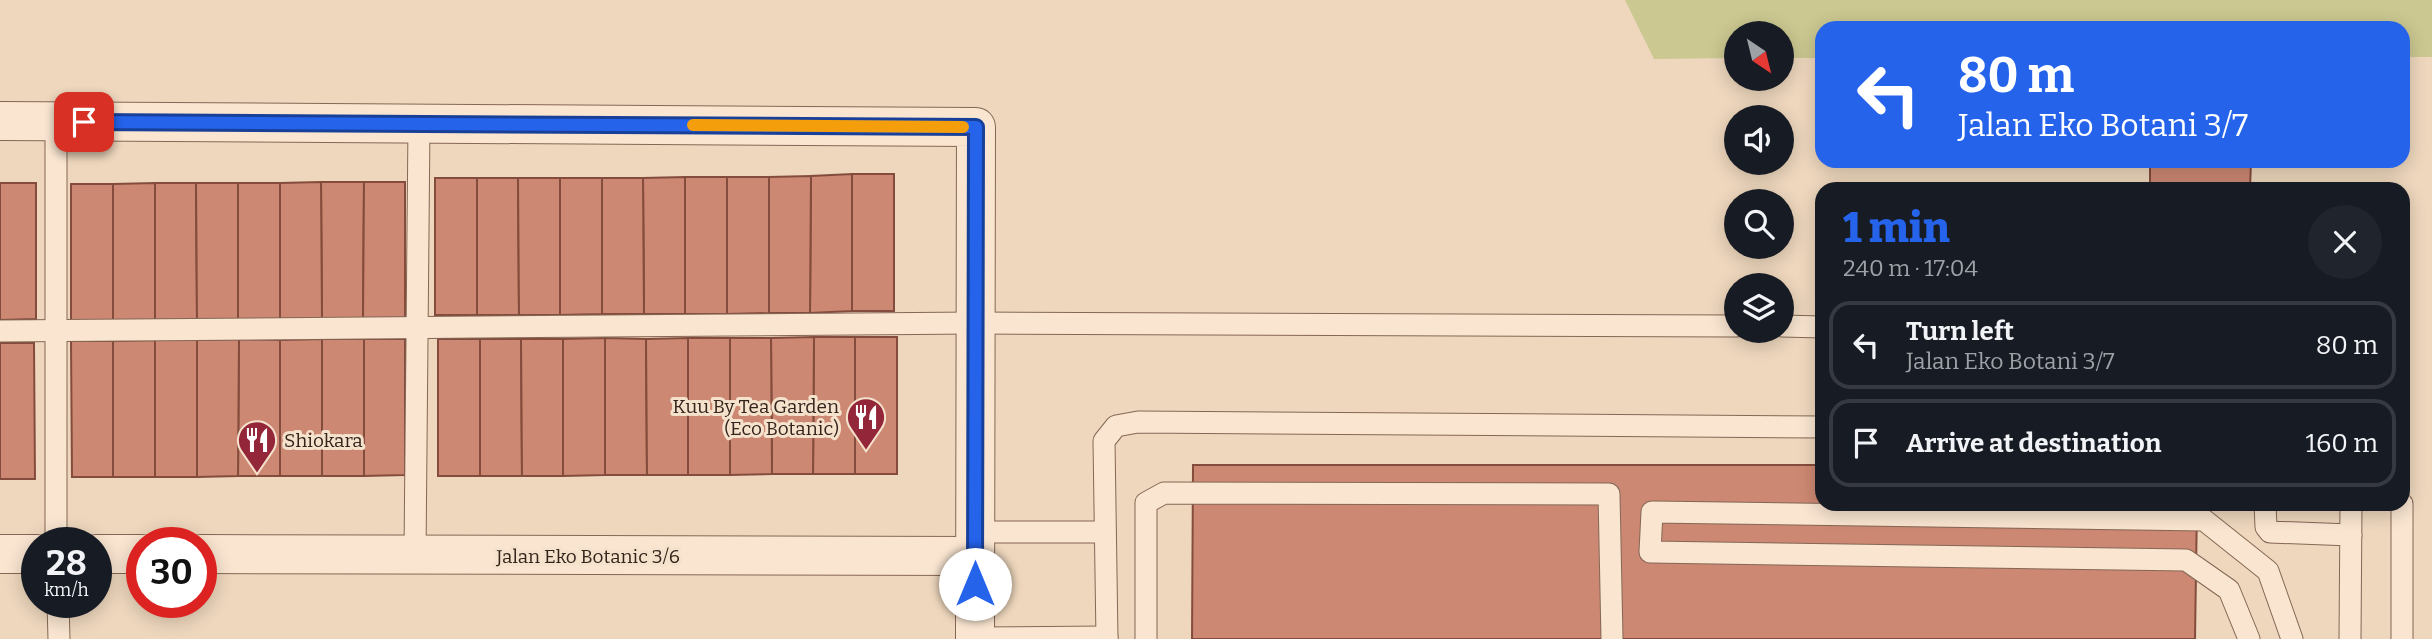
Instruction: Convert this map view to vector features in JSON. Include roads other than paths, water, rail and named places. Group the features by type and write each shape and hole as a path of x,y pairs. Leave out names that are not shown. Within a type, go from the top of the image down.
{"street":[{"path":"0,121 976,127 975,639"},
{"name":"Jalan Eko Botanic 3/6","path":"217,554 415,555 975,544"},
{"path":"0,554 21,554"}],"lane":[{"path":"56,122 56,527"},
{"path":"415,555 419,123"},
{"path":"0,331 975,323 1724,326"},
{"path":"1794,326 1815,327"},
{"path":"975,639 1107,638 1104,441 1116,426 1138,422 1815,428"},
{"path":"1146,639 1146,503 1164,493 1192,493 1609,494 1612,639"},
{"path":"2265,511 2266,527 2270,532 2351,535"},
{"path":"2350,639 2351,511"},
{"path":"2402,511 2402,639"},
{"path":"2249,639 2229,590 2186,560 1650,552 1651,512 2204,520 2268,571 2292,639"},
{"path":"975,544 1105,532"},
{"path":"58,618 59,639"}],"place":[{"name":"Kuu By Tea Garden (Eco Botanic)","path":"866,451"},
{"name":"Shiokara","path":"257,474"}]}
